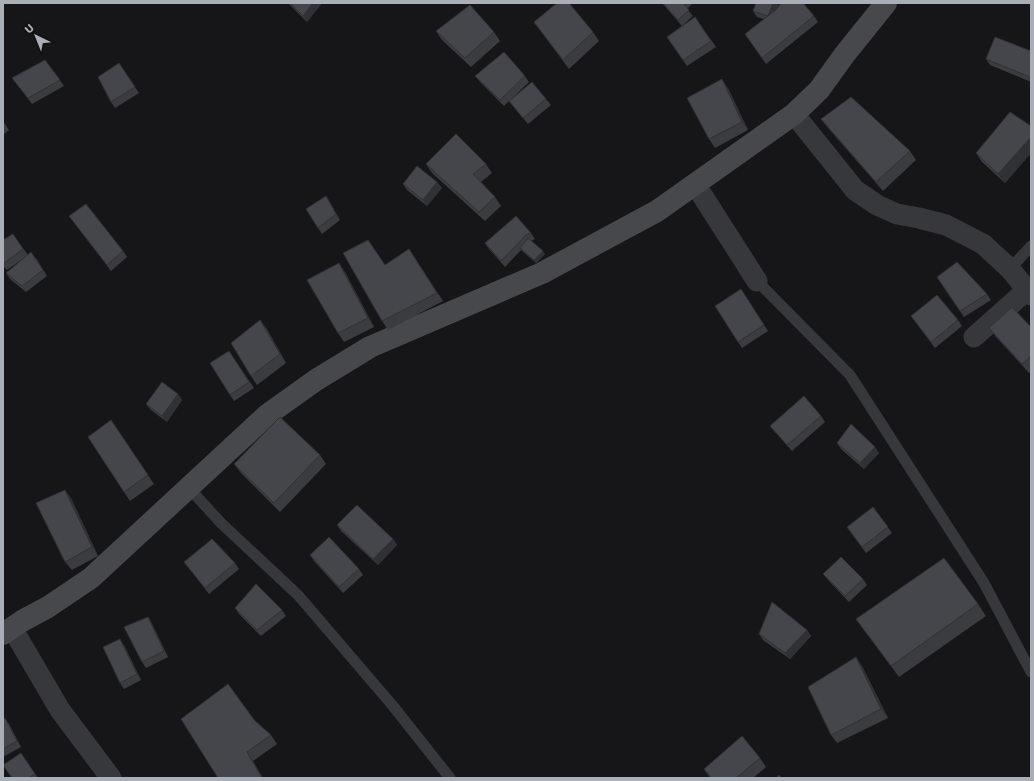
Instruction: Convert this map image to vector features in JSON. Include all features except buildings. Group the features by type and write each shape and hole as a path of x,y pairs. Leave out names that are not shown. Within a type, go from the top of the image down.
{"street":[{"path":"111,778 60,710 8,631 48,607 91,578 267,415 316,380 370,347 542,273 657,211 794,114 819,90 886,3"},
{"path":"794,114 855,190 877,204 897,214 946,225 983,244 1010,269 1029,292 974,337"},
{"path":"695,184 757,281"}],"lane":[{"path":"1010,269 1031,246"},
{"path":"757,281 850,375 984,583 1031,672"},
{"path":"189,488 222,523 298,595 393,706 450,778"}]}
